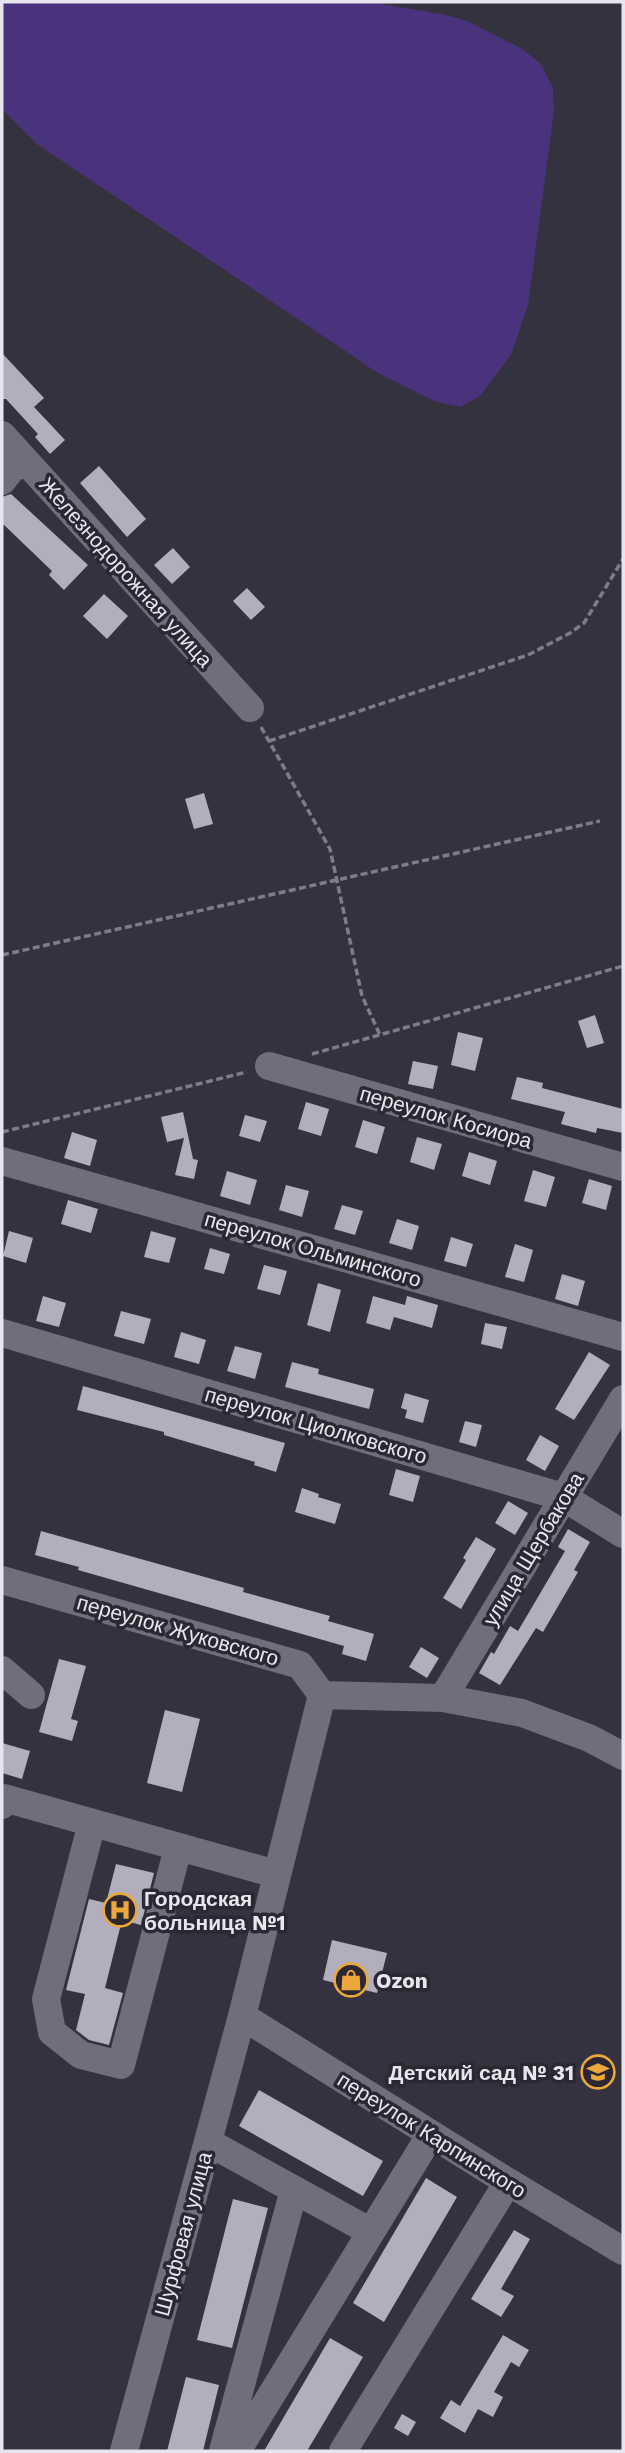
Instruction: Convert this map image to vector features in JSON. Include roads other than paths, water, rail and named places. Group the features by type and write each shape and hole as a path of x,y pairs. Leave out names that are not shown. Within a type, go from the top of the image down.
{"street":[{"name":"Железнодорожная улица","path":"2,435 250,708"},
{"path":"2,481 22,457"},
{"name":"переулок Косиора","path":"269,1066 623,1167"},
{"name":"переулок Ольминского","path":"2,1161 623,1337"},
{"name":"переулок Циолковского","path":"2,1333 564,1497 623,1534"},
{"name":"улица Щербакова","path":"443,1698 623,1399"},
{"name":"переулок Жуковского","path":"2,1580 300,1665 322,1695"},
{"path":"2,1670 31,1695"},
{"path":"242,2016 322,1695 443,1698 522,1713 589,1738 623,1756"},
{"path":"2,1800 276,1874"},
{"path":"92,1823 46,1999 52,2032 81,2055 121,2065 178,1848"},
{"name":"переулок Карпинского","path":"242,2016 623,2251"},
{"name":"Шурфовая улица","path":"124,2451 242,2016"},
{"path":"237,2451 431,2134"},
{"path":"208,2142 371,2232"},
{"path":"342,2451 508,2182"},
{"path":"223,2451 294,2190"}],"place":[{"name":"Городская больница №1","path":"120,1910"},
{"name":"Ozon","path":"351,1980"},
{"name":"Детский сад № 31","path":"598,2072"}]}
